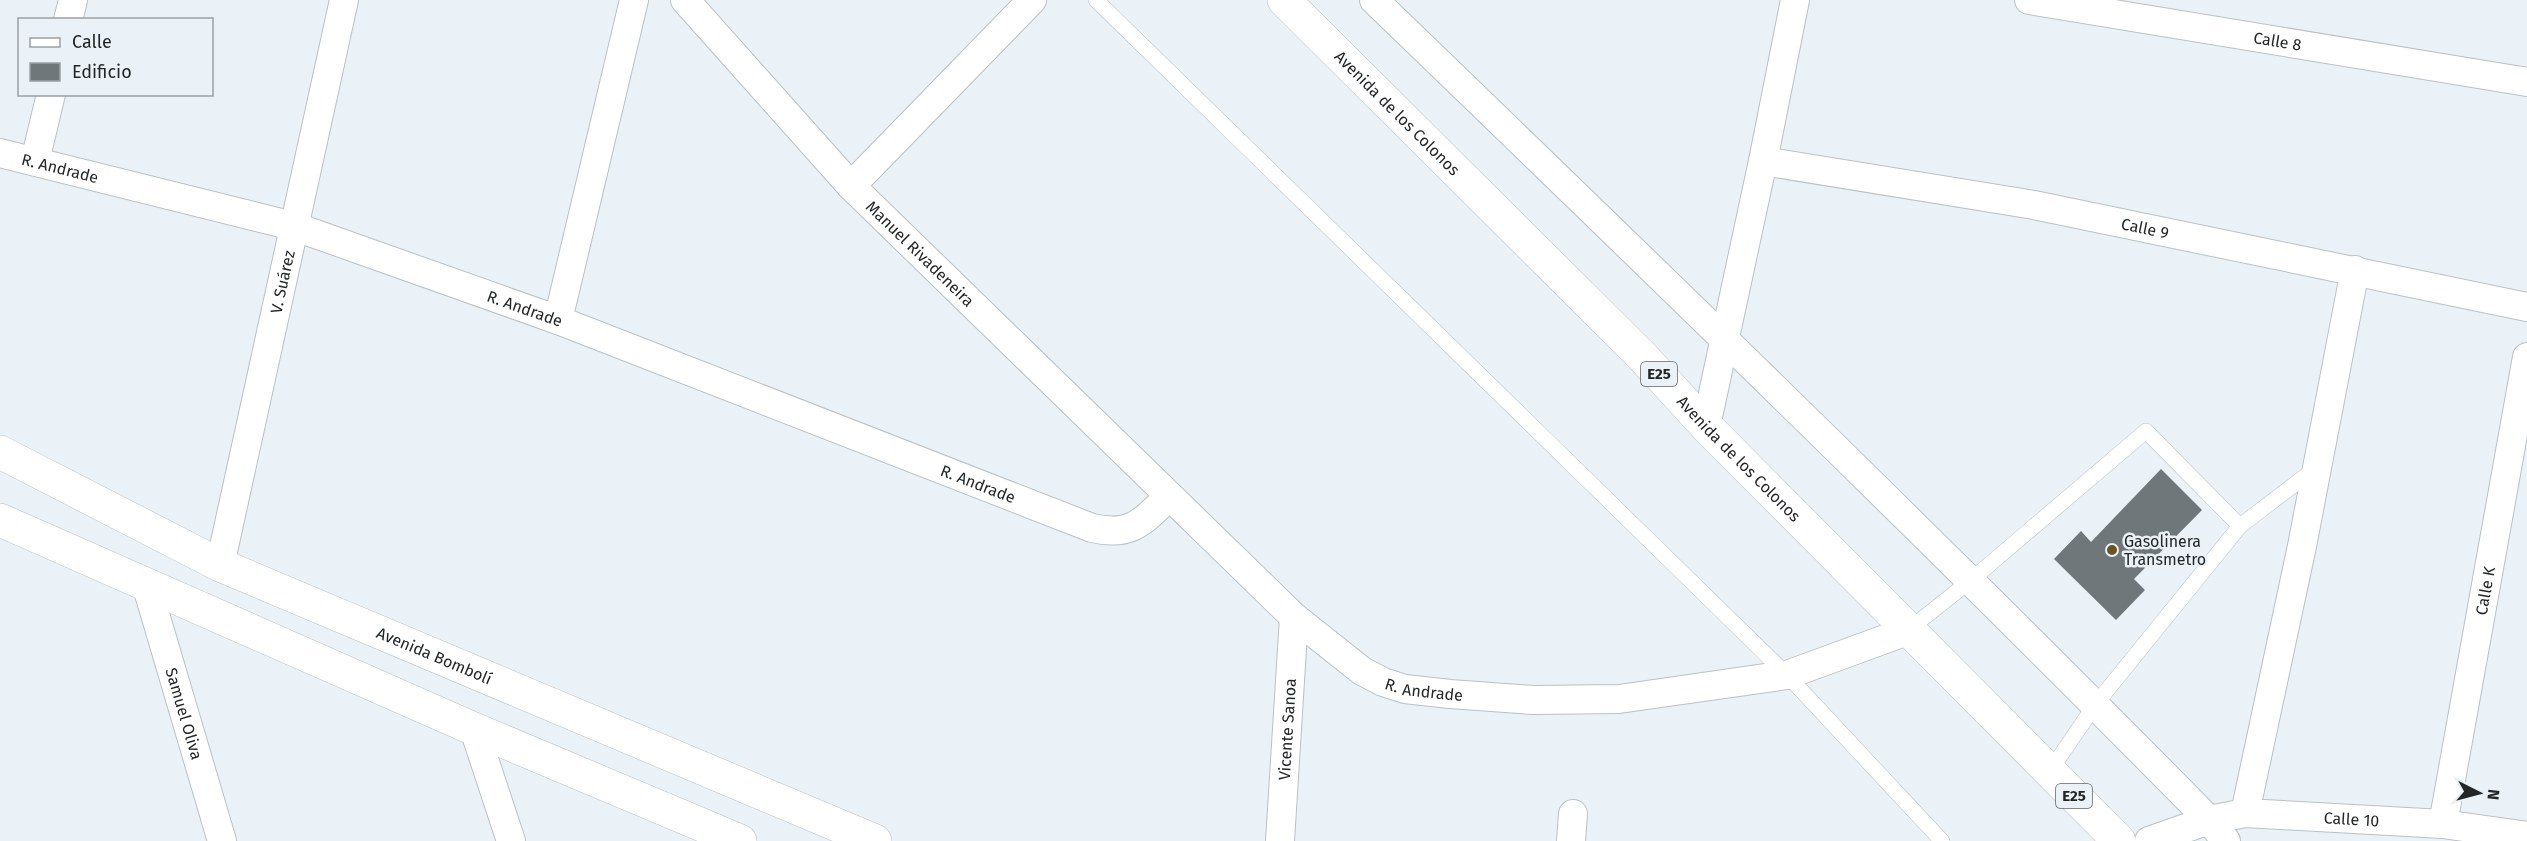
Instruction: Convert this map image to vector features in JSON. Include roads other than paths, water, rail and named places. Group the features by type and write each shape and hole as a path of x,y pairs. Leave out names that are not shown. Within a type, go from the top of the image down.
{"main road":[{"name":"Avenida de los Colonos","path":"1284,0 1642,356 1706,426 1907,631 2119,841"},
{"name":"Avenida Bombolí","path":"0,452 220,565 875,841"},
{"path":"0,520 147,587 474,729 740,841"}],"street":[{"path":"68,18 73,0"},
{"name":"V. Suárez","path":"220,565 344,0"},
{"path":"558,320 634,0"},
{"name":"Manuel Rivadeneira","path":"685,0 851,186 1169,496"},
{"path":"851,186 1032,0"},
{"path":"1374,0 1725,339 2095,705 2217,831"},
{"path":"1706,426 1795,0"},
{"name":"Calle 8","path":"2046,2 2527,82"},
{"path":"35,161 51,96"},
{"name":"R. Andrade","path":"0,153 293,226 558,320 1092,528 1106,531 1132,528 1142,523 1169,496 1294,617 1362,671 1383,682 1405,689 1533,700 1597,700 1786,675 1907,631"},
{"name":"Calle 9","path":"1763,161 2034,205 2527,307"},
{"path":"2245,813 2317,468 2355,270"},
{"name":"Calle K","path":"2443,824 2527,357"},
{"name":"Samuel Oliva","path":"147,587 222,841"},
{"name":"Vicente Sanoa","path":"1280,841 1294,617"},
{"path":"474,729 511,841"},
{"name":"Calle 10","path":"2149,841 2217,831 2245,813 2443,824 2527,836"}],"lane":[{"path":"1096,0 1786,675 1942,841"},
{"path":"1907,631 1970,581 2146,431 2240,526"},
{"path":"2050,771 2095,705 2240,526 2317,468"}],"place":[{"name":"Gasolinera Transmetro","path":"2112,550"}]}
